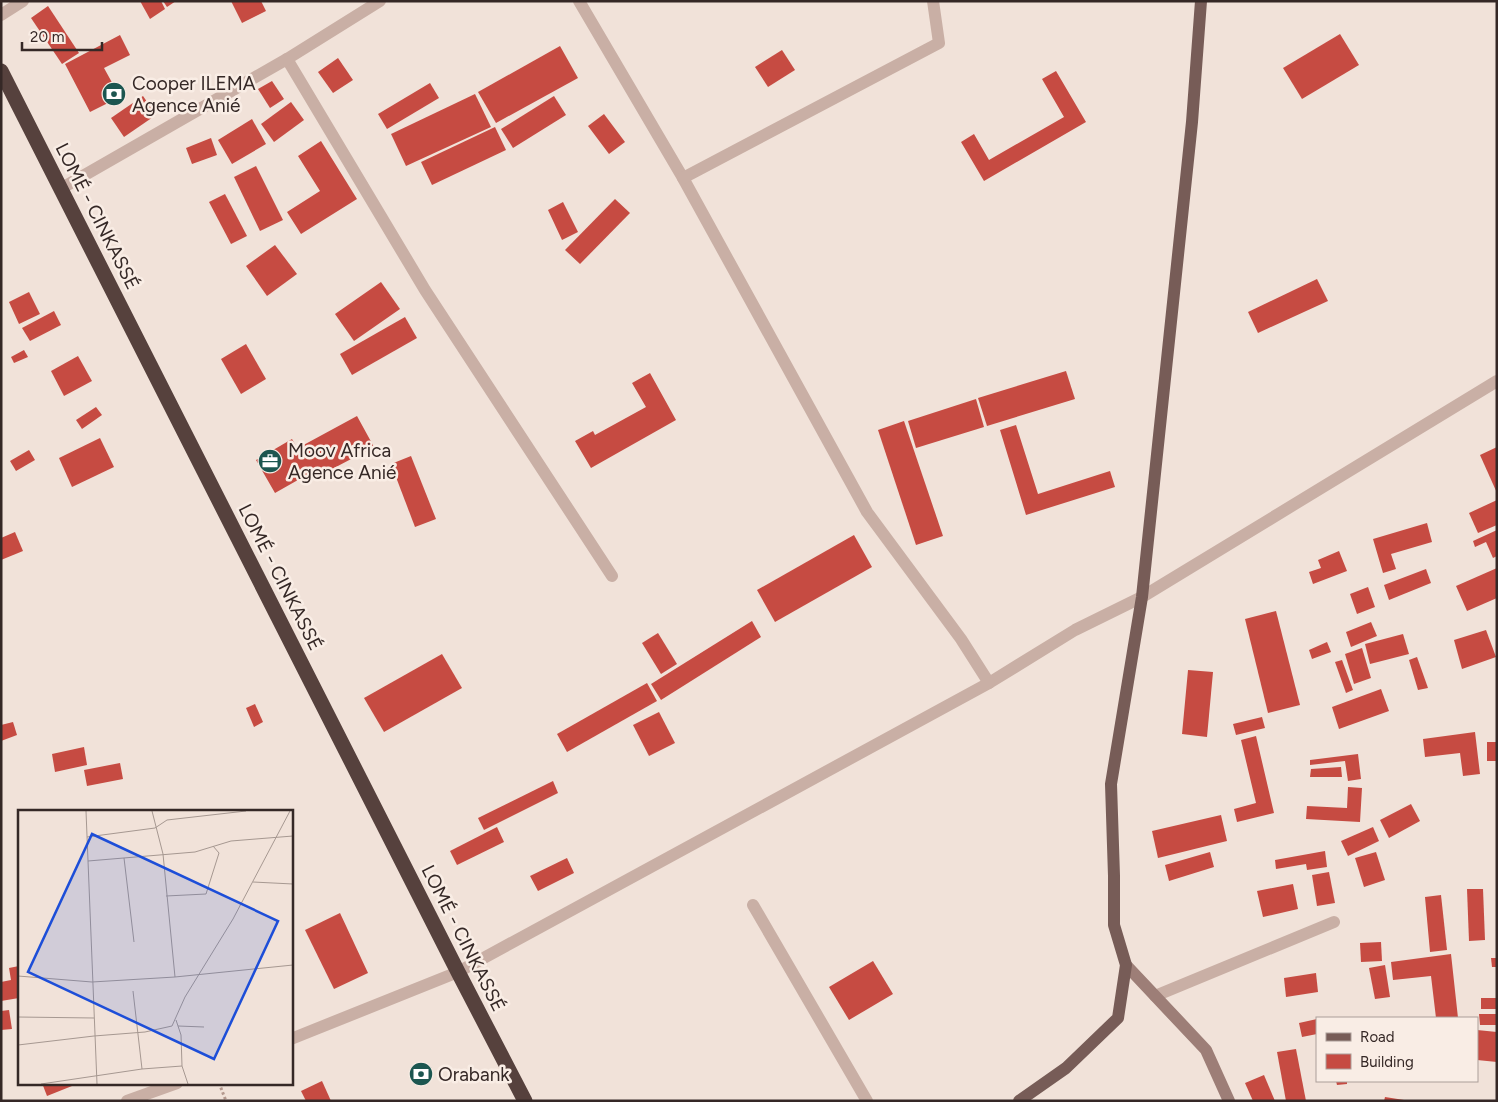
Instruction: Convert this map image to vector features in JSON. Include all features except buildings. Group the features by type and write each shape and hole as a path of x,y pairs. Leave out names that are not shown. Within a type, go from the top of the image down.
{"highway":[{"name":"LOMÉ - CINKASSÉ","path":"1,71 525,1101"}],"main road":[{"path":"1019,1101 1066,1068 1118,1018 1126,965 1114,925 1111,784 1142,597 1192,122 1201,1"}],"street":[{"path":"1,15 23,1"},
{"path":"62,188 287,59 380,1"},
{"path":"579,1 683,178 867,512 960,639 989,683"},
{"path":"683,178 940,43 934,1"},
{"path":"287,59 426,290 612,576"},
{"path":"292,1039 458,972 989,683 1075,630 1142,597 1497,381"},
{"path":"753,905 867,1101"},
{"path":"1155,996 1334,922"},
{"path":"1126,965 1206,1050 1229,1101"},
{"path":"127,1101 174,1084"}],"path":[{"path":"219,1084 226,1101"}],"place":[{"name":"Cooper ILEMA Agence Anié","path":"114,94"},
{"name":"Moov Africa Agence Anié","path":"270,461"},
{"name":"Orabank","path":"421,1074"}]}
